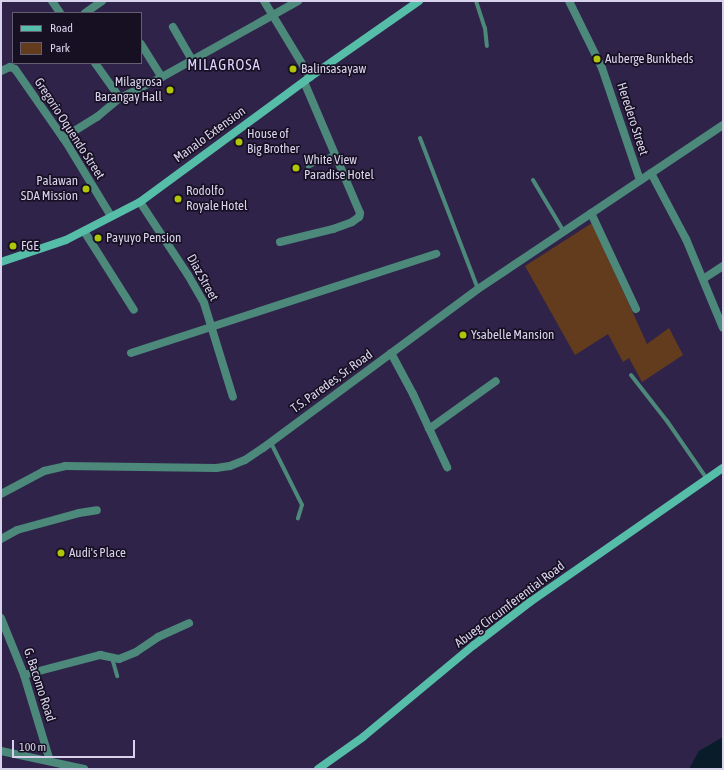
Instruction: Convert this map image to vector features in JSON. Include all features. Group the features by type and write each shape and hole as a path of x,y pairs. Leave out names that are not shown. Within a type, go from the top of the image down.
{"street":[{"path":"52,1 59,12"},
{"path":"87,12 102,1"},
{"path":"264,1 307,79 358,209 359,217 352,222 333,229 280,242"},
{"path":"63,138 97,117 120,98 162,77 298,1"},
{"name":"Manalo Extension","path":"1,262 66,240 140,202 307,79 419,1"},
{"name":"Heredero Street","path":"568,1 602,68 640,180"},
{"path":"173,27 192,60"},
{"path":"142,46 162,77"},
{"path":"96,64 120,98"},
{"name":"Gregorio Oquendo Street","path":"1,71 10,67 15,69 63,138 111,216"},
{"name":"T.S. Paredes, Sr. Road","path":"1,494 44,471 66,466 208,468 230,466 245,460 271,443 478,289 723,125"},
{"path":"651,173 686,239 723,328"},
{"name":"Diaz Street","path":"140,202 200,296 233,397"},
{"path":"591,213 636,309"},
{"path":"84,231 134,310"},
{"path":"131,353 436,254"},
{"path":"703,279 723,266"},
{"path":"391,354 447,467"},
{"path":"429,429 496,381"},
{"name":"Abueg Circumferential Road","path":"318,769 363,738 474,646 530,602 723,468"},
{"path":"1,539 23,528 79,513 97,510"},
{"name":"G. Bacomo Road","path":"1,618 24,675 50,761"},
{"path":"24,675 92,656 105,655 119,659 136,652 158,637 189,623"},
{"path":"1,752 84,769"}],"lane":[{"path":"476,1 486,28 487,46"},
{"path":"420,138 478,289"},
{"path":"308,167 336,153"},
{"path":"533,180 564,232"},
{"path":"630,375 667,421 707,479"},
{"path":"271,443 302,506 298,518"},
{"path":"112,658 117,676"}],"green space":[{"path":"592,223 647,344 669,328 683,355 642,382 629,358 623,362 608,334 575,355 525,266"}],"water":[{"path":"723,737 723,769 689,769 699,751"}],"place":[{"name":"Auberge Bunkbeds","path":"597,59"},
{"name":"Balinsasayaw","path":"293,69"},
{"name":"Milagrosa Barangay Hall","path":"170,90"},
{"name":"House of Big Brother","path":"239,142"},
{"name":"White View Paradise Hotel","path":"296,168"},
{"name":"Palawan SDA Mission","path":"86,189"},
{"name":"Rodolfo Royale Hotel","path":"178,199"},
{"name":"Payuyo Pension","path":"98,238"},
{"name":"FGE","path":"13,246"},
{"name":"Ysabelle Mansion","path":"463,335"},
{"name":"Audi's Place","path":"61,553"}],"district":[{"name":"MILAGROSA","path":"224,65"}]}
